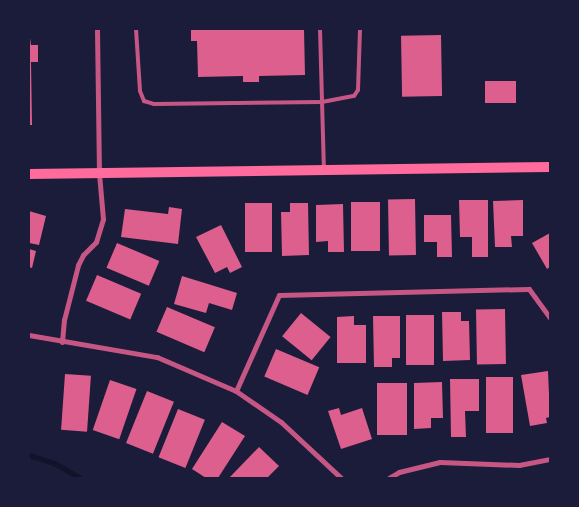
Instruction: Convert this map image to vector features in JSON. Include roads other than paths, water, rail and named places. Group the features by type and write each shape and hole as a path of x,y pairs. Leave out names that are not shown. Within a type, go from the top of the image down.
{"main road":[{"path":"29,174 550,167"}],"street":[{"path":"62,342 64,320 78,265 83,255 96,242 103,219 99,173 97,29"},
{"path":"236,391 278,295 529,289 550,318"},
{"path":"29,336 157,357 236,391 281,422 341,478"},
{"path":"389,478 399,472 440,462 519,465 550,459"}],"lane":[{"path":"136,29 140,91 144,101 322,102 348,98 358,90 360,29"},
{"path":"320,29 324,170"}],"waterway":[{"path":"29,455 56,464 80,478"}]}
